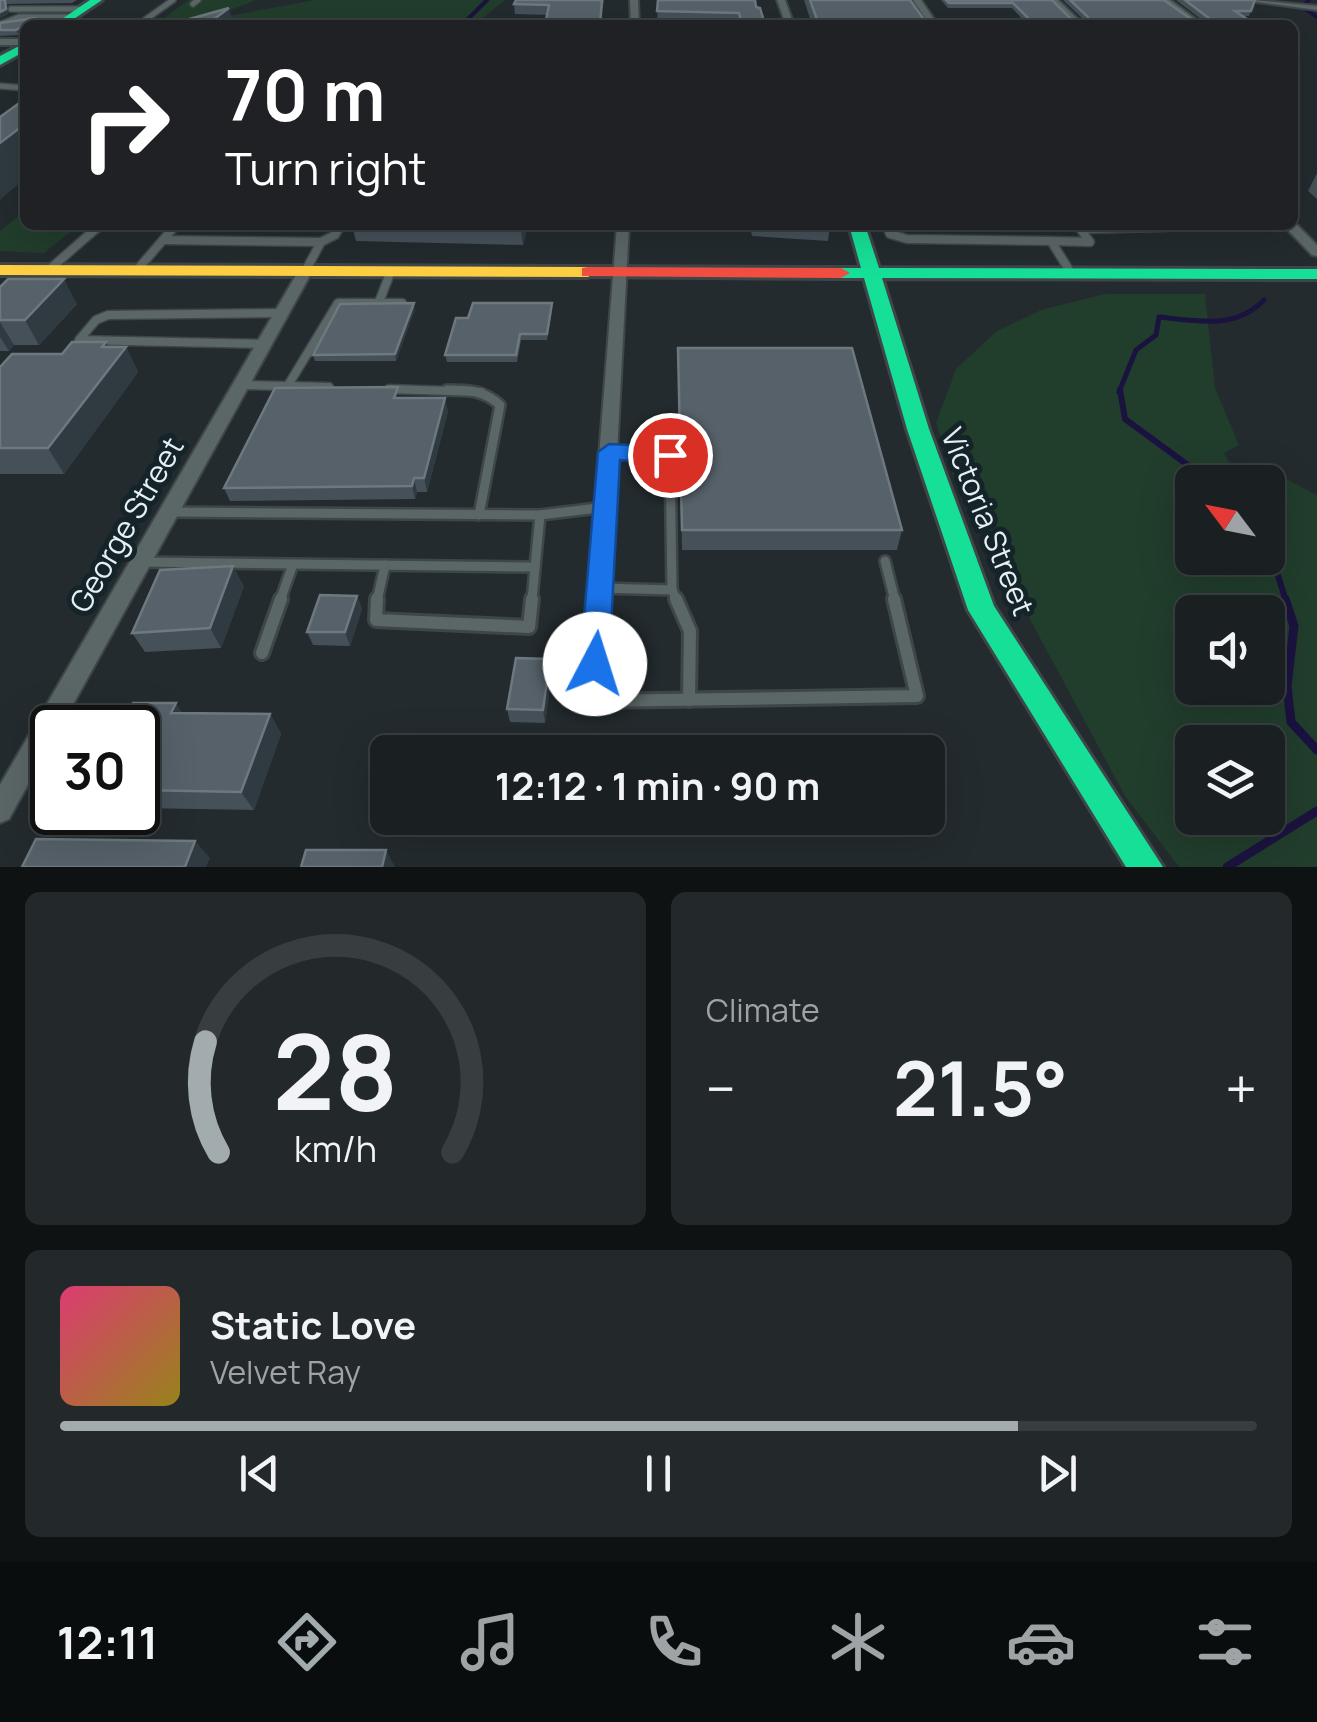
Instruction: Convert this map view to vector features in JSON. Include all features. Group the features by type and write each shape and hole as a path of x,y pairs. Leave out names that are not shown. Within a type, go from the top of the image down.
{"street":[{"path":"1053,0 1075,20"},
{"path":"1165,0 1193,20"},
{"path":"1258,0 1317,8"},
{"path":"592,701 623,230"},
{"name":"Victoria Street","path":"859,230 918,429 982,610 1146,867"},
{"path":"1294,230 1317,252"},
{"path":"0,270 1317,274"},
{"name":"George Street","path":"0,810 306,270"}],"lane":[{"path":"145,20 172,0"},
{"path":"11,9 66,15"},
{"path":"0,24 19,16 66,15"},
{"path":"48,270 95,230"},
{"path":"136,270 172,230"},
{"path":"163,240 321,242 338,230"},
{"path":"888,230 906,240 1090,242 1081,230"},
{"path":"1051,241 1071,273"},
{"path":"306,270 321,242"},
{"path":"379,302 390,271"},
{"path":"288,387 332,308 351,301 402,302"},
{"path":"264,344 87,344 80,340 96,320 108,315 282,313"},
{"path":"242,385 343,388"},
{"path":"380,388 474,390 500,405 479,515"},
{"path":"609,452 670,455 672,590 690,631 689,700"},
{"path":"169,512 540,515 606,507"},
{"path":"385,565 374,613 376,620 529,627 540,515"},
{"path":"140,562 534,567"},
{"path":"592,701 916,696 885,562"},
{"path":"262,653 293,564"},
{"path":"601,588 672,590"}],"green space":[{"path":"189,0 256,0 215,16 223,17 315,0 505,0 480,20 161,20"},
{"path":"20,215 20,230 73,230 44,253 0,251 0,231"},
{"path":"1105,294 1205,294 1215,388 1239,445 1224,453 1231,465 1175,465 1175,575 1285,575 1285,479 1317,495 1317,867 1179,867 1125,796 954,478 936,423 956,369 997,331 1041,310"}],"building":[{"path":"516,0 602,0 600,20 546,20 549,5 514,4"},
{"path":"658,0 755,0 764,20 741,20 739,13 657,11"},
{"path":"810,0 910,0 924,20 817,20"},
{"path":"946,0 1052,0 1072,20 1030,20 1013,3"},
{"path":"1070,0 1164,0 1192,20 1088,20"},
{"path":"1185,0 1255,0 1251,11 1235,11 1248,20 1209,20"},
{"path":"229,8 213,20 186,20"},
{"path":"20,20 20,28 0,30 0,23"},
{"path":"20,103 20,128 0,143 0,117"},
{"path":"8,279 64,279 25,320 0,320 0,287"},
{"path":"414,303 395,354 313,355 340,304"},
{"path":"473,303 552,303 547,334 520,334 516,355 445,355 456,318 468,318"},
{"path":"72,342 106,342 102,347 126,347 48,448 0,448 0,367 12,354 62,354"},
{"path":"678,348 852,348 902,530 682,530"},
{"path":"398,387 394,398 445,398 424,478 414,478 412,486 224,488 275,388"},
{"path":"233,566 210,628 132,633 160,570"},
{"path":"320,595 357,596 345,632 307,632"},
{"path":"516,658 550,659 543,710 507,709"},
{"path":"176,703 171,713 270,714 241,792 160,790 160,705 132,705"},
{"path":"36,839 195,841 185,867 22,867"},
{"path":"306,850 386,850 382,867 301,867"}],"waterway":[{"path":"467,20 487,0"},
{"path":"1306,3 1309,0"},
{"path":"1304,8 1317,17"},
{"path":"1119,392 1136,350 1156,335 1159,317 1228,320 1253,310 1264,300"},
{"path":"1120,390 1125,419 1188,465"},
{"path":"1278,575 1286,601"},
{"path":"1285,599 1294,626 1287,686 1291,722 1317,750"},
{"path":"1227,867 1317,811"}],"traffic: fast":[{"path":"66,20 97,0"},
{"path":"0,61 20,49"},
{"path":"858,230 918,429 982,610 1146,867"},
{"path":"841,273 1317,274"}],"traffic: slow":[{"path":"0,270 588,272"}],"traffic: jam":[{"path":"588,272 841,273"}],"route":[{"path":"595,664 609,452 670,455"}]}
